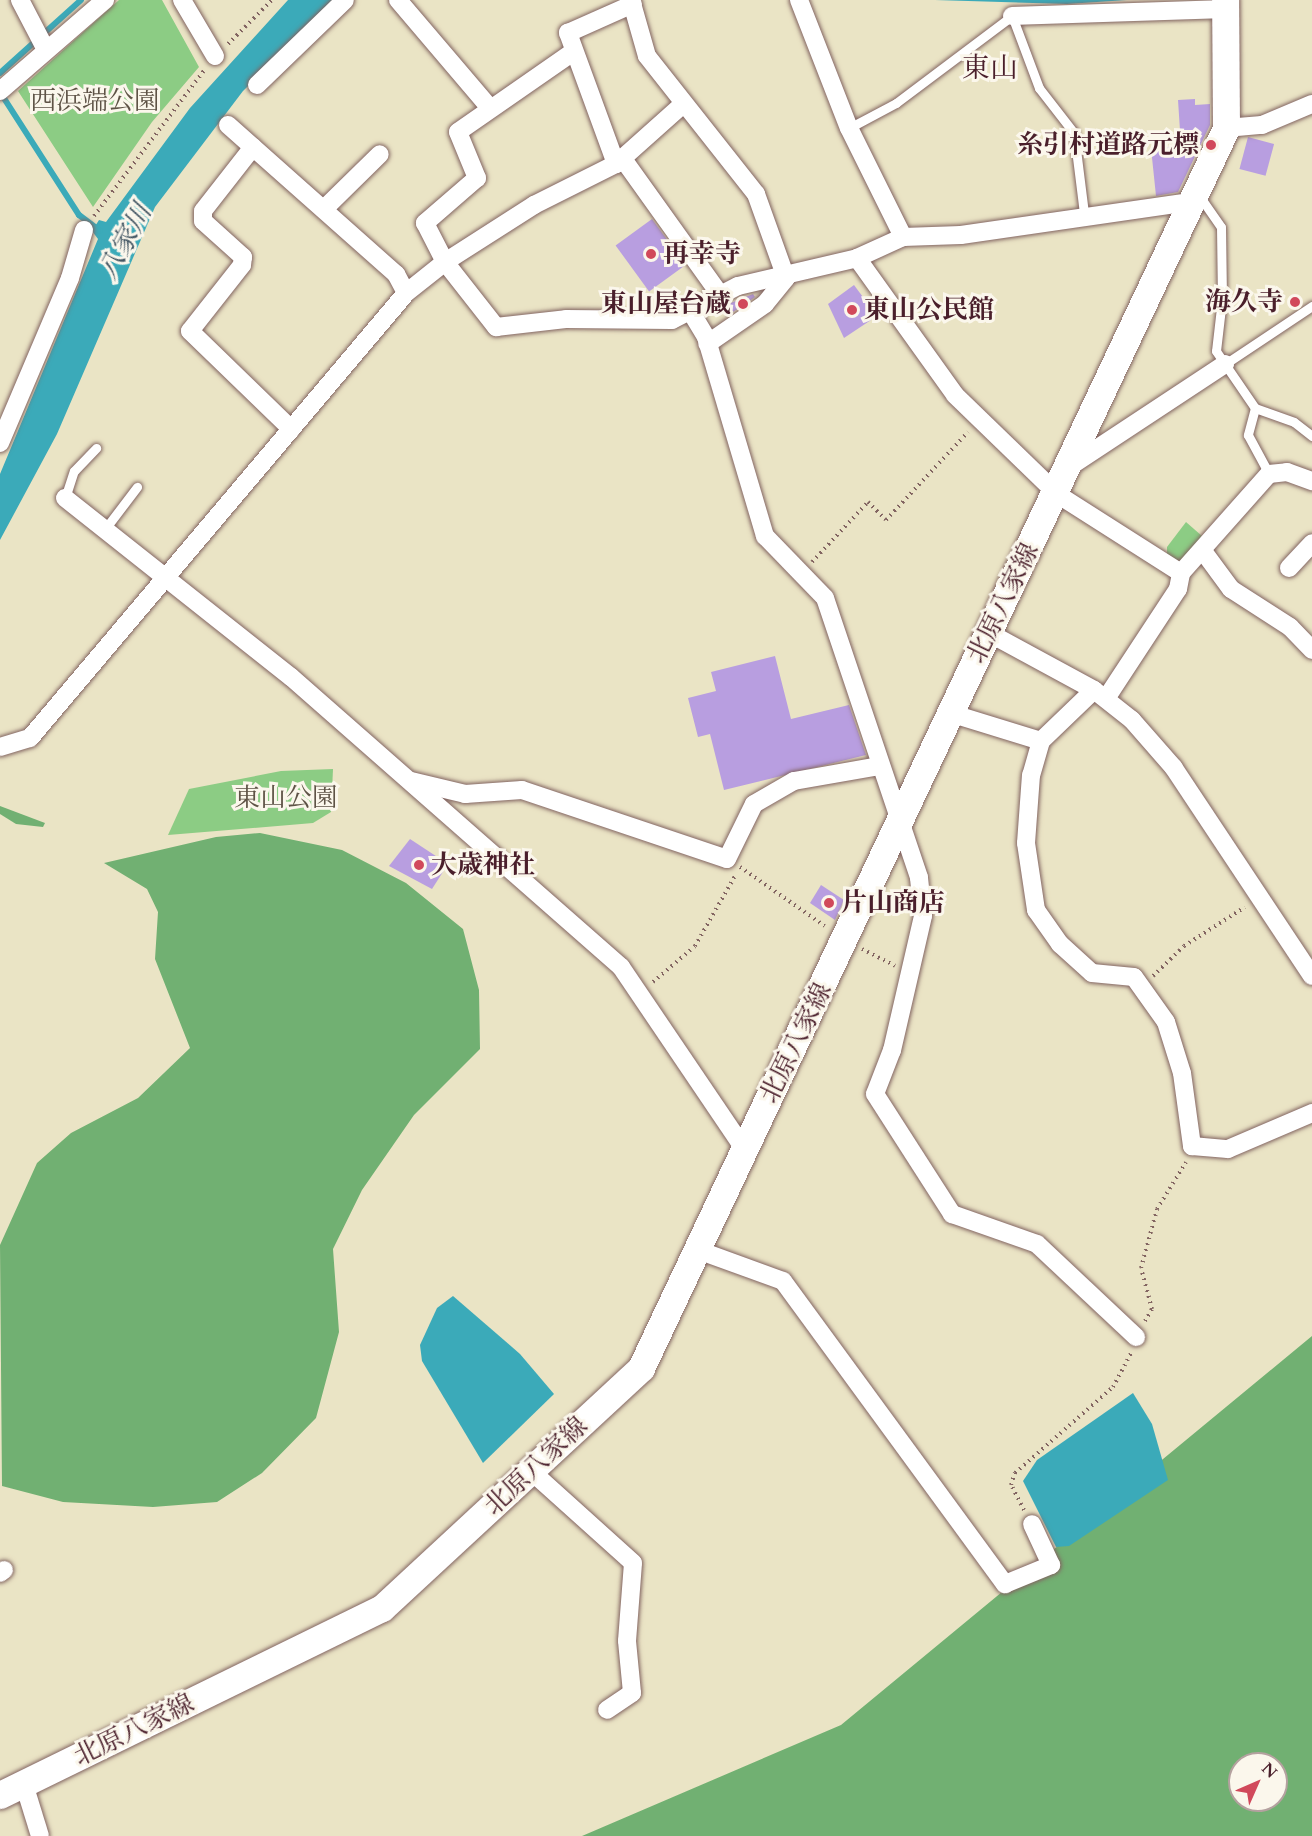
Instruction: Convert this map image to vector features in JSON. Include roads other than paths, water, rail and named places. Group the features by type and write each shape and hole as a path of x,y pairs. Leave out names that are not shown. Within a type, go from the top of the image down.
{"main road":[{"name":"北原八家線","path":"0,1795 382,1608 641,1368 845,940 899,820 1057,494 1226,128 1225,4"}],"street":[{"path":"20,0 46,50"},
{"path":"0,91 105,0"},
{"path":"182,0 215,56"},
{"path":"257,85 345,0"},
{"path":"398,0 490,108"},
{"path":"799,0 849,128 903,237"},
{"path":"719,293 620,162 573,52 568,33 572,27 632,2 647,56 682,105 756,194 786,278"},
{"path":"1012,16 1225,4"},
{"path":"573,52 458,132 477,178 425,223 445,262 496,327 566,319 672,320 691,312 719,293 786,278 857,258 903,237 961,235 1084,213 1193,197"},
{"path":"1226,128 1262,126 1312,104"},
{"path":"0,747 30,738 165,575 406,293 445,262 534,205 620,162 682,105"},
{"path":"228,125 396,273 406,293"},
{"path":"253,147 203,211 203,221 243,257 190,331 291,429"},
{"path":"324,209 380,154"},
{"path":"0,443 70,278 84,230"},
{"path":"857,258 955,395 1057,494 1181,573"},
{"path":"707,344 765,304 786,278"},
{"path":"691,312 707,344 765,536 825,598 879,766 919,878 923,916 892,1050 875,1094 940,1202 952,1214 1037,1244 1136,1337"},
{"path":"1069,467 1226,364"},
{"path":"1312,481 1287,472 1269,474 1203,551 1181,573 1178,590 1101,693 1041,741 1030,775 1026,843 1036,910 1060,944 1092,973 1134,977 1166,1022 1182,1073 1192,1146 1228,1149 1312,1113"},
{"path":"64,498 165,575 409,781 621,967 744,1149"},
{"path":"1289,568 1312,543"},
{"path":"1203,551 1231,589 1290,627 1312,650"},
{"path":"989,633 1101,693 1174,768 1312,974"},
{"path":"950,713 1041,741"},
{"path":"409,781 465,794 522,790 733,863 754,804 794,781 879,766"},
{"path":"698,1250 783,1281 1005,1584 1050,1565 1032,1524"},
{"path":"531,1471 633,1563 627,1641 632,1693 607,1710"},
{"path":"24,1784 40,1836"}],"lane":[{"path":"849,128 896,103 1012,16 1039,88 1074,133 1084,213"},
{"path":"1193,197 1221,227 1222,299 1214,331 1216,351 1255,408 1294,422 1312,436"},
{"path":"1226,364 1312,306"},
{"path":"1255,408 1248,435 1269,474"},
{"path":"64,498 74,471 96,448"},
{"path":"105,530 137,487"}],"water":[{"name":"八家川","path":"288,0 335,0 243,91 155,207 57,434 0,540 0,474 98,239 92,231 99,220 106,222 190,108"},
{"path":"935,0 1127,0 1067,4"},
{"path":"453,1296 520,1354 554,1394 483,1463 422,1361 420,1345 437,1308"},
{"path":"1133,1393 1152,1424 1168,1480 1069,1546 1056,1547 1023,1481 1037,1460"}],"waterway":[{"path":"0,73 81,0"},
{"name":"八家川","path":"0,92 79,215 100,231"}],"place":[{"name":"糸引村道路元標","path":"1211,145"},
{"name":"再幸寺","path":"651,254"},
{"name":"海久寺","path":"1295,302"},
{"name":"東山屋台蔵","path":"743,304"},
{"name":"東山公民館","path":"852,310"},
{"name":"大歳神社","path":"419,865"},
{"name":"片山商店","path":"829,903"}],"district":[{"name":"東山","path":"990,68"}],"park label":[{"name":"西浜端公園","path":"95,101"},
{"name":"東山公園","path":"286,798"}]}
